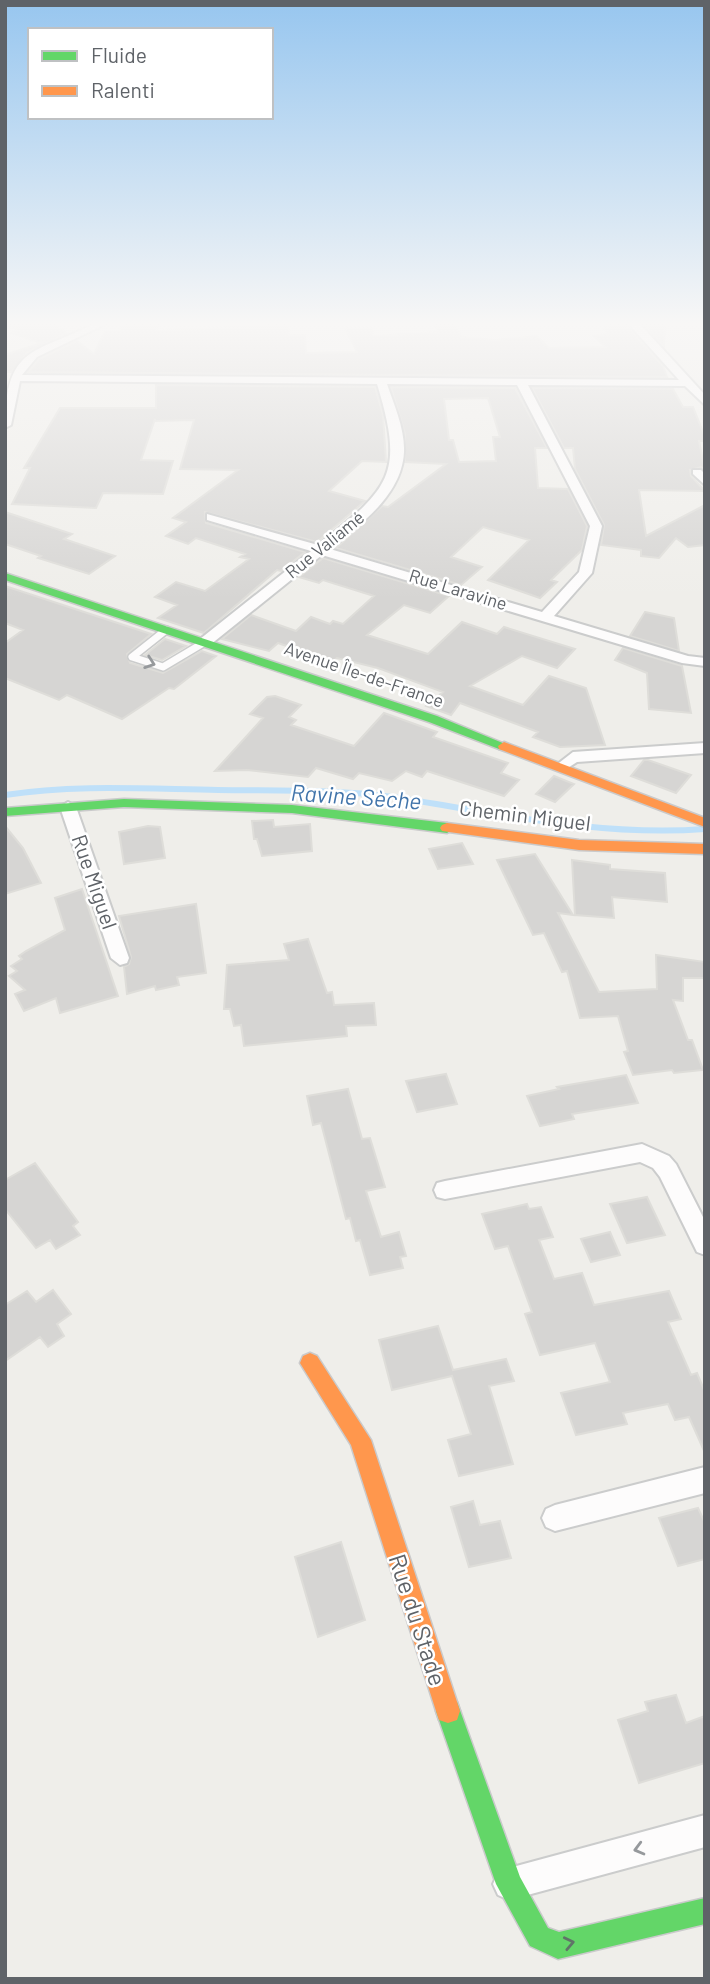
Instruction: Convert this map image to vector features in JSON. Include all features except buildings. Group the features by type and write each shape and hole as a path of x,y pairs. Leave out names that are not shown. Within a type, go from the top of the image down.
{"street":[{"name":"Rue Valiamé","path":"205,642 363,515 396,474 399,441 391,414"},
{"path":"537,414 596,526 584,573 546,616"},
{"name":"Rue Laravine","path":"211,517 687,660 705,662"},
{"name":"Avenue Île-de-France","path":"5,576 563,766 705,823"},
{"path":"563,766 573,757 705,748"},
{"path":"590,777 616,753"},
{"name":"Chemin Miguel","path":"5,812 124,803 292,809 579,845 705,849"},
{"name":"Rue Miguel","path":"68,807 120,958"},
{"path":"445,1190 642,1153 652,1155 668,1171 705,1244"},
{"name":"Rue du Stade","path":"310,1363 360,1440 420,1632 509,1884 539,1937 558,1946 705,1911"},
{"path":"555,1518 705,1479"},
{"path":"509,1884 705,1831"}],"lane":[{"path":"166,630 132,657 163,667 205,642"}],"waterway":[{"name":"Ravine Sèche","path":"5,795 58,789 111,788 371,794 587,827 666,831 705,829"}],"traffic: fast":[{"path":"5,576 433,719 504,746"},
{"path":"5,812 124,803 292,809 447,828"},
{"path":"448,1711 509,1884 539,1937 558,1946 705,1911"}],"traffic: slow":[{"path":"504,746 705,823"},
{"path":"447,828 579,845 705,849"},
{"path":"310,1363 360,1440 448,1711"}]}
